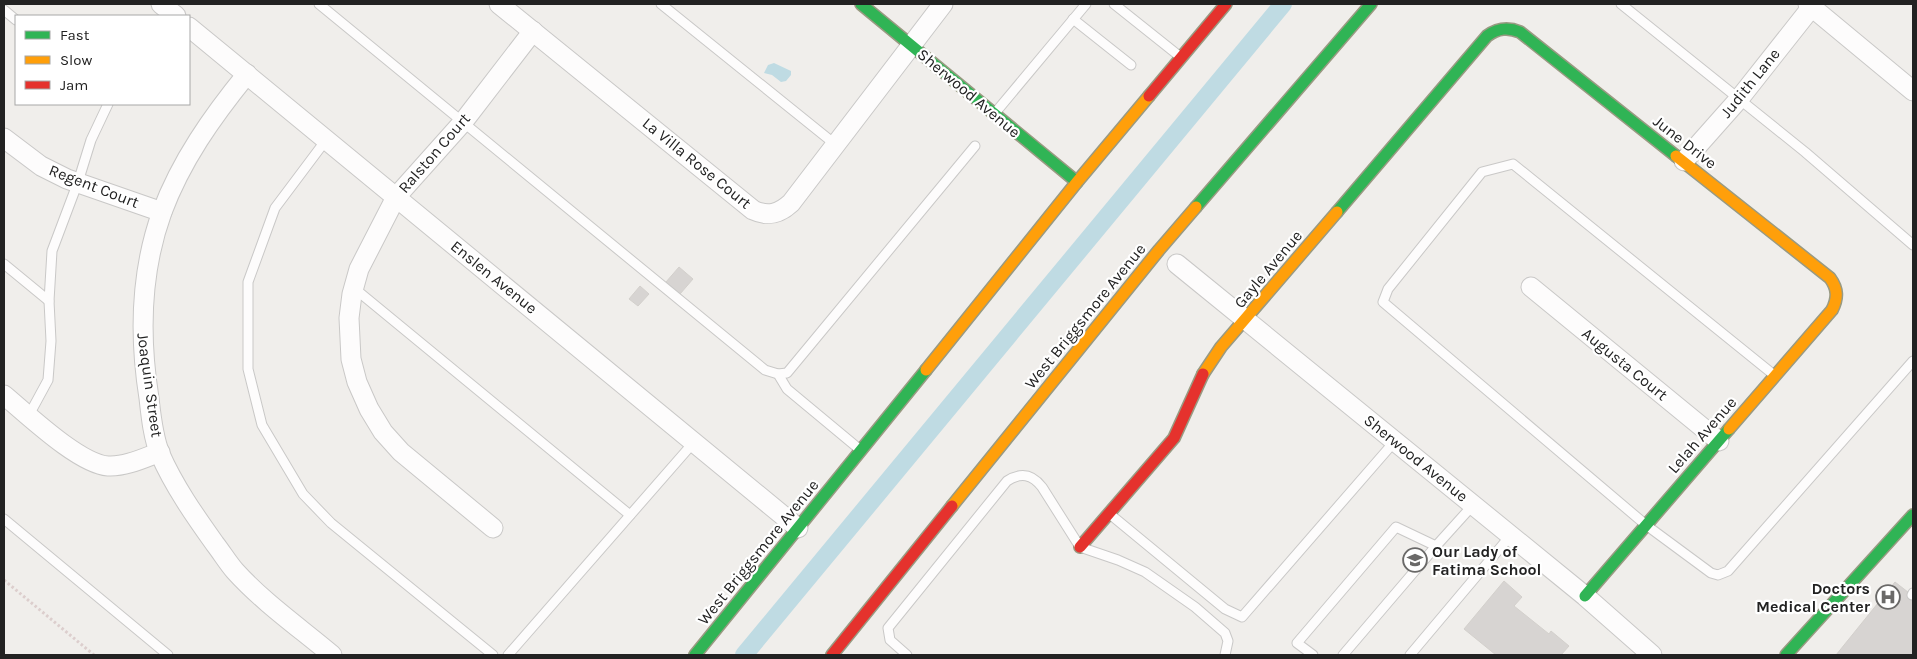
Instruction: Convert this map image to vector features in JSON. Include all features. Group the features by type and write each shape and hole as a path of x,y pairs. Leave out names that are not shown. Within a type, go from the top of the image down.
{"street":[{"path":"161,4 175,15"},
{"name":"La Villa Rose Court","path":"499,4 753,210 772,214 782,211 786,207 836,145 943,4"},
{"name":"Sherwood Avenue","path":"861,4 1078,182"},
{"name":"West Briggsmore Avenue","path":"694,655 1078,182 1226,4"},
{"name":"West Briggsmore Avenue","path":"832,655 1159,250 1371,4"},
{"path":"1811,5 1913,91"},
{"name":"Judith Lane","path":"1684,161 1738,99 1811,5"},
{"name":"Enslen Avenue","path":"190,28 798,528"},
{"name":"June Drive","path":"1503,28 1514,29 1520,32 1684,161 1830,278 1837,293"},
{"name":"Gayle Avenue","path":"1080,547 1174,438 1200,379 1218,349 1246,320 1487,36 1503,28"},
{"name":"Ralston Court","path":"493,528 401,452 383,432 369,410 357,382 350,352 349,318 354,288 366,254 382,227 396,197 463,122 533,32"},
{"name":"Joaquin Street","path":"246,74 196,143 162,212 150,255 144,292 142,329 147,386 160,452 187,503 235,571 268,602 332,655"},
{"name":"Regent Court","path":"4,138 41,166 78,182 162,212"},
{"name":"Sherwood Avenue","path":"1177,264 1511,535 1585,596 1652,655"},
{"name":"Augusta Court","path":"1530,287 1719,441"},
{"name":"Lelah Avenue","path":"1585,596 1832,310 1836,304 1837,293"},
{"path":"4,395 76,453 92,462 108,466 137,461 160,452"},
{"path":"1786,655 1913,515"}],"lane":[{"path":"319,4 765,370 778,374 787,373 975,146"},
{"path":"661,4 836,145"},
{"path":"994,113 1086,4"},
{"path":"1114,4 1181,58"},
{"path":"1620,4 1738,99 1913,245"},
{"path":"4,10 15,19"},
{"path":"1073,19 1131,65"},
{"path":"29,416 48,380 51,341 49,301 52,251 78,182 91,140 108,105"},
{"path":"326,140 275,208 248,282 248,369 262,425 303,494 331,523 493,655"},
{"path":"1775,375 1514,164 1482,172 1388,289 1383,302 1646,525 1711,573 1718,575 1728,571 1913,361"},
{"path":"4,264 49,301"},
{"path":"354,288 630,516"},
{"path":"778,374 787,389 861,451"},
{"path":"1109,513 1225,609 1242,617 1395,441"},
{"path":"508,655 694,442"},
{"path":"907,655 890,640 888,628 1007,481 1026,475 1037,480 1080,547 1118,560 1145,572 1195,607 1225,633 1228,641 1226,655"},
{"path":"1343,655 1436,546 1474,505"},
{"path":"4,520 168,655"},
{"path":"1312,655 1297,643 1396,527 1436,546"},
{"path":"1410,655 1511,535"}],"path":[{"path":"4,580 94,655"}],"water":[{"path":"774,63 791,71 791,75 786,81 781,82 772,75 764,73 768,65"}],"building":[{"path":"679,267 693,279 680,294 666,282"},
{"path":"640,286 649,294 638,306 629,299"},
{"path":"1504,581 1522,597 1514,606 1549,634 1551,631 1569,646 1561,655 1496,655 1464,629"},
{"path":"1895,582 1913,596 1913,655 1836,655"}],"waterway":[{"path":"744,655 1283,4"}],"traffic: fast":[{"path":"861,4 1077,182"},
{"path":"1196,207 1371,4"},
{"path":"1337,212 1487,36 1503,29 1520,32 1676,156"},
{"path":"695,655 926,370"},
{"path":"1585,596 1729,429"},
{"path":"1786,655 1913,515"}],"traffic: slow":[{"path":"926,370 1077,182 1149,96"},
{"path":"1676,156 1830,278 1836,290 1836,298 1832,310 1729,429"},
{"path":"952,506 1196,207"},
{"path":"1203,374 1221,347 1337,212"}],"traffic: jam":[{"path":"1149,96 1226,4"},
{"path":"1080,547 1174,438 1203,374"},
{"path":"832,655 952,506"}],"place":[{"name":"Our Lady of Fatima School","path":"1415,560"},
{"name":"Doctors Medical Center","path":"1888,597"}]}
